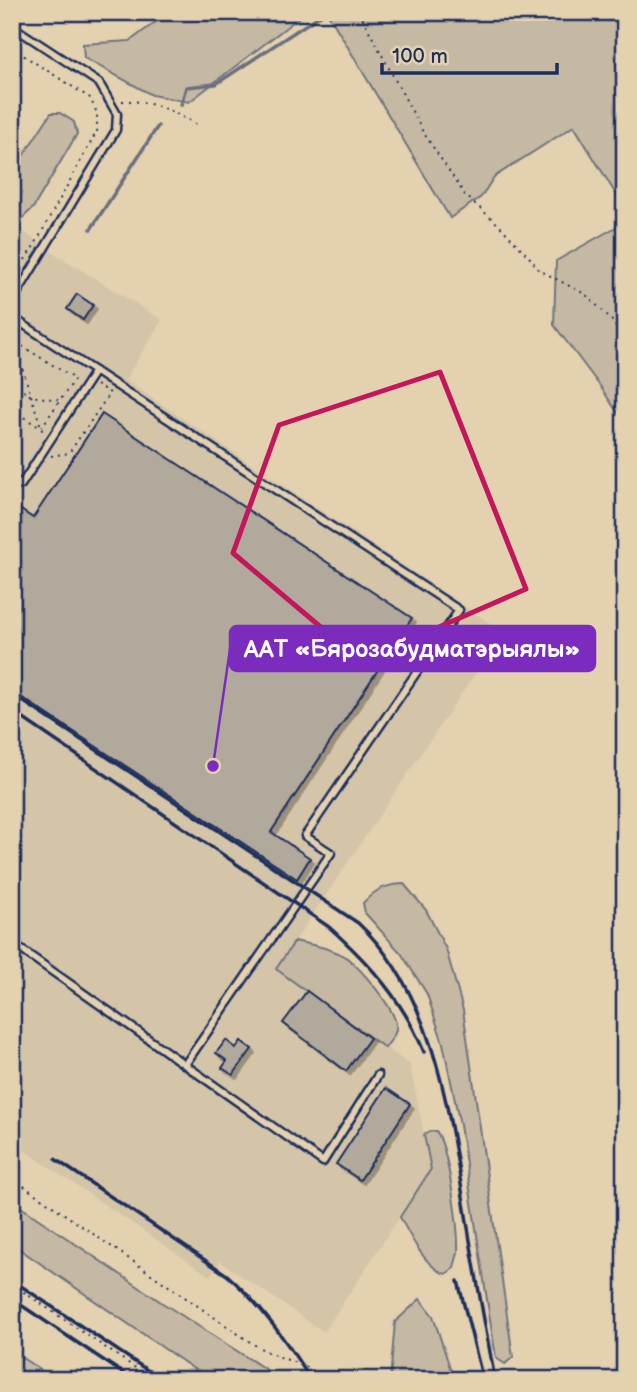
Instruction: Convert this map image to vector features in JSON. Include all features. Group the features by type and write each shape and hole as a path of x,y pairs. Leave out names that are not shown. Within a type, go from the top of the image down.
{"lane":[{"path":"12,26 99,83 117,114 116,130 12,302"},
{"path":"12,317 459,610 305,836 331,853 186,1063"},
{"path":"12,479 21,485 95,371"},
{"path":"12,943 323,1162 378,1075"}],"path":[{"path":"359,12 423,132 465,195 499,225 538,270 585,294 610,318 625,341"},
{"path":"12,48 90,98 97,113 97,131 37,241 12,280"},
{"path":"111,102 135,101 160,105 199,126"},
{"path":"13,341 24,325"},
{"path":"13,341 47,446"},
{"path":"13,341 75,379 41,428"},
{"path":"39,459 69,453 110,393 89,381"},
{"path":"12,382 31,396 61,400"},
{"path":"12,410 41,428"},
{"path":"12,1178 247,1340 273,1355 299,1362 325,1380"},
{"path":"12,1284 153,1380"}],"highlighted area":[{"path":"440,372 526,589 361,661 233,553 279,425"}],"shaded area":[{"path":"169,12 306,12 189,102 152,95 84,58 83,44 130,41"},
{"path":"327,12 625,12 625,209 574,126 494,177 481,197 450,218"},
{"path":"51,113 60,113 74,122 77,134 33,208 12,228 12,173"},
{"path":"625,222 625,424 554,325 556,261"},
{"path":"24,232 162,320 125,380 503,632 276,969 410,1065 431,1169 324,1332 220,1261 210,1276 12,1142 12,250"},
{"path":"404,884 426,910 446,949 463,1010 513,1357 505,1364 496,1358 460,1125 443,1043 427,994 401,953 365,913 363,903 372,894 386,887"},
{"path":"295,941 342,955 368,979 383,998 396,1024 395,1034 385,1048 276,969"},
{"path":"436,1131 445,1153 457,1226 458,1254 454,1268 446,1274 425,1258 400,1217 431,1169 424,1135"},
{"path":"12,1201 282,1380 210,1380 12,1244"},
{"path":"420,1299 433,1316 454,1380 390,1380 395,1322"},
{"path":"12,1351 55,1380 12,1380"}],"building":[{"path":"77,294 93,305 83,320 67,309"},
{"path":"102,414 412,618 271,832 310,858 297,879 12,691 12,504 33,518"},
{"path":"307,991 370,1038 346,1071 283,1023"},
{"path":"226,1040 236,1048 241,1041 252,1049 233,1075 222,1068 227,1061 216,1053"},
{"path":"386,1088 410,1104 360,1180 336,1164"}],"waterway":[{"path":"181,105 186,87 216,84 325,12"},
{"path":"91,229 158,126"}],"railway":[{"path":"12,694 358,923 385,953 407,987 437,1065 455,1147 495,1380"},
{"path":"12,711 329,927 358,955 396,999 424,1052"},
{"path":"55,1159 227,1275 273,1324 311,1380"},
{"path":"12,1280 162,1380"},
{"path":"458,1281 483,1380"},
{"path":"12,1299 133,1380"}],"place":[{"name":"ААТ «Бярозабудматэрыялы»","path":"213,766"}]}
